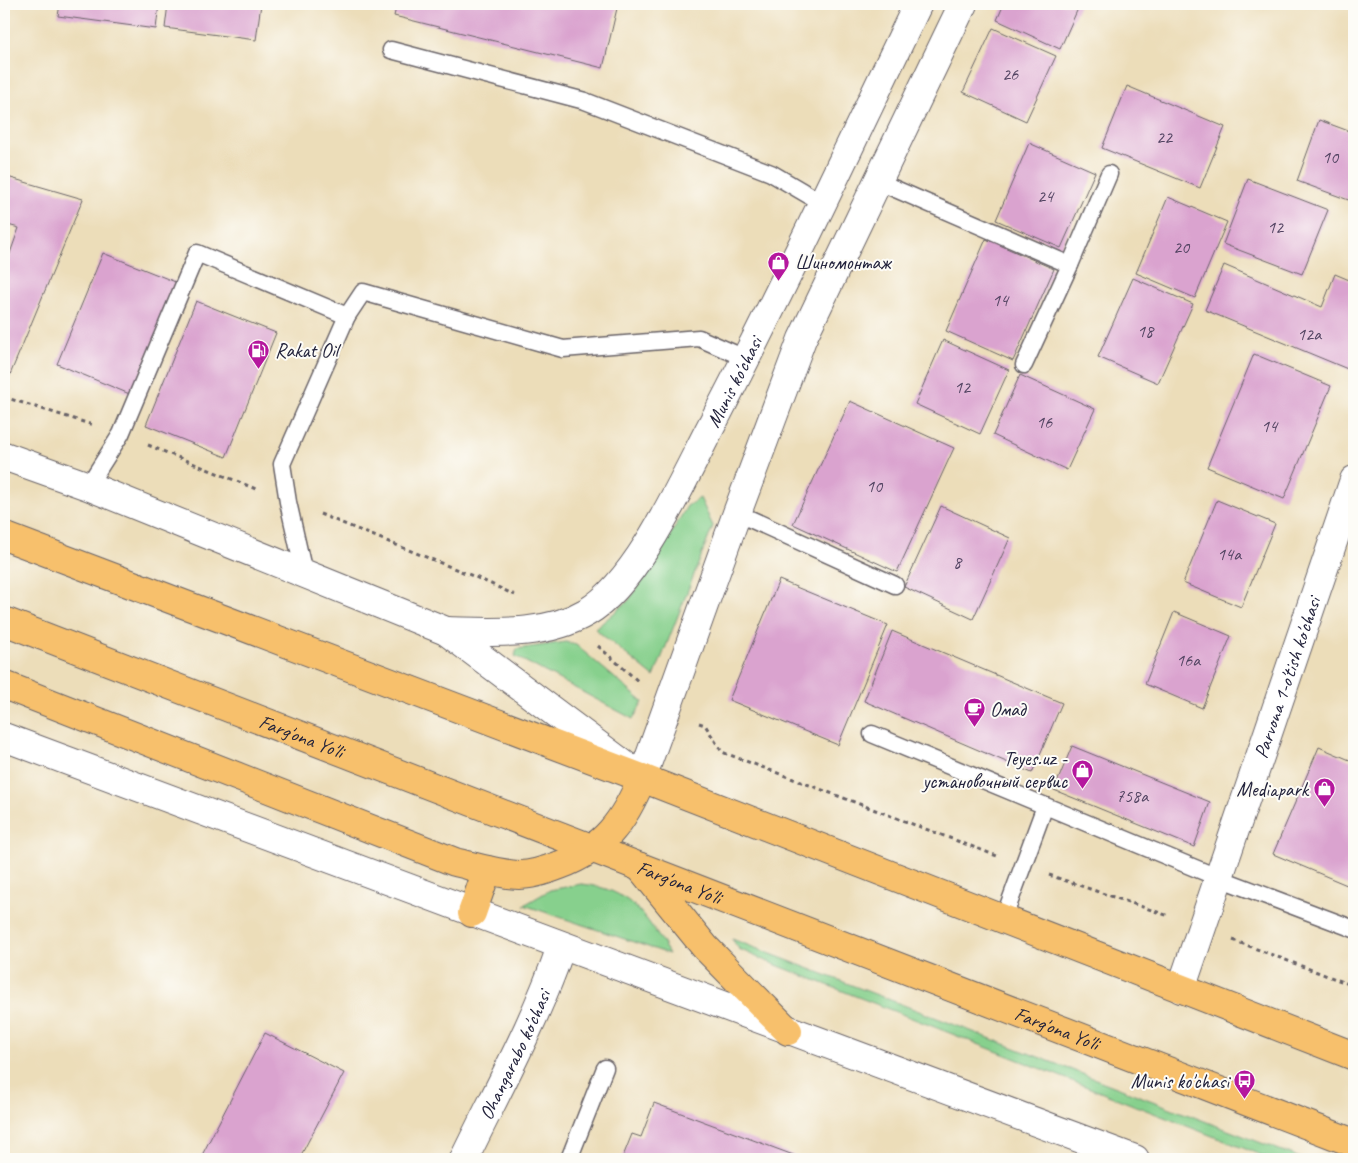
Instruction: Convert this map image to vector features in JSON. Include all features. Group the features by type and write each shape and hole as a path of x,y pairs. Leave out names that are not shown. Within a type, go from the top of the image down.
{"main road":[{"path":"4,536 642,778 1354,1056"},
{"name":"Farg'ona Yo'li","path":"4,621 1354,1143"},
{"path":"4,685 455,862 486,870 520,875 537,873 575,860 593,849 608,835 621,818 632,801 642,778"},
{"path":"639,866 705,947 788,1031"},
{"path":"472,913 486,870"}],"street":[{"name":"Munis ko'chasi","path":"446,630 523,631 570,621 588,612 603,600 629,571 670,505 746,360 918,4"},
{"path":"4,456 88,486 446,630 642,778 736,513 802,339 963,4"},
{"name":"Parvona 1-o'tish ko'chasi","path":"1180,989 1354,480"},
{"path":"4,737 561,947 1135,1159"},
{"name":"Ohangarabo ko'chasi","path":"464,1159 536,1011 561,947"}],"lane":[{"path":"391,50 585,101 771,174 822,202"},
{"path":"1024,365 1109,174"},
{"path":"877,181 1070,265"},
{"path":"88,486 121,434 196,253 346,316"},
{"path":"304,573 288,502 282,464 346,316 363,292 563,349 699,338 746,360"},
{"path":"736,513 895,585"},
{"path":"872,734 1218,878 1354,929"},
{"path":"1003,920 1045,806"},
{"path":"569,1159 605,1068"}],"green space":[{"path":"700,498 713,526 654,677 595,629 628,601 649,572 687,506"},
{"path":"566,642 576,645 643,702 633,719 515,656 517,649"},
{"path":"581,884 612,891 635,906 653,928 669,954 524,905 550,890"},
{"path":"732,939 1303,1159 1271,1159 761,959 739,949"}],"building":[{"path":"60,4 159,4 156,29 58,16"},
{"path":"168,4 261,4 256,40 165,28"},
{"path":"397,4 618,4 603,68 394,16"},
{"path":"1004,4 1080,4 1060,49 997,20"},
{"path":"993,28 1056,56 1026,121 963,92"},
{"path":"1127,86 1225,127 1200,188 1102,148"},
{"path":"1319,120 1354,133 1354,202 1297,181"},
{"path":"1029,143 1095,172 1061,248 996,220"},
{"path":"4,176 83,199 7,382 4,380 4,270 19,228 4,224"},
{"path":"1248,179 1328,210 1302,274 1223,244"},
{"path":"1168,197 1227,222 1195,298 1136,273"},
{"path":"986,239 1054,269 1013,361 946,331"},
{"path":"103,253 178,283 132,395 57,364"},
{"path":"1224,265 1322,307 1335,274 1354,282 1354,359 1350,370 1205,310"},
{"path":"1133,278 1193,304 1158,383 1098,357"},
{"path":"196,301 276,333 226,457 146,425"},
{"path":"943,340 1009,370 980,434 915,404"},
{"path":"1254,354 1331,386 1284,499 1207,467"},
{"path":"1020,375 1095,409 1067,470 993,435"},
{"path":"850,401 954,448 897,572 793,524"},
{"path":"1217,500 1275,524 1241,607 1183,583"},
{"path":"941,506 1010,538 973,619 904,587"},
{"path":"779,580 888,625 838,745 729,700"},
{"path":"1174,612 1231,636 1202,708 1145,684"},
{"path":"892,631 1062,703 1032,773 864,701"},
{"path":"1072,746 1210,802 1194,847 1054,790"},
{"name":"Mediapark","path":"1319,747 1352,761 1354,757 1354,888 1273,854"},
{"path":"265,1033 344,1073 299,1159 200,1159"},
{"path":"654,1103 804,1159 622,1159 632,1134 641,1137"}],"place":[{"name":"Шиномонтаж","path":"779,281"},
{"name":"Rakat Oil","path":"259,369"},
{"name":"Омад","path":"974,728"},
{"name":"Teyes.uz - установочный сервис","path":"1083,789"},
{"name":"Mediapark","path":"1324,808"},
{"name":"Munis ko'chasi","path":"1245,1100"}]}
